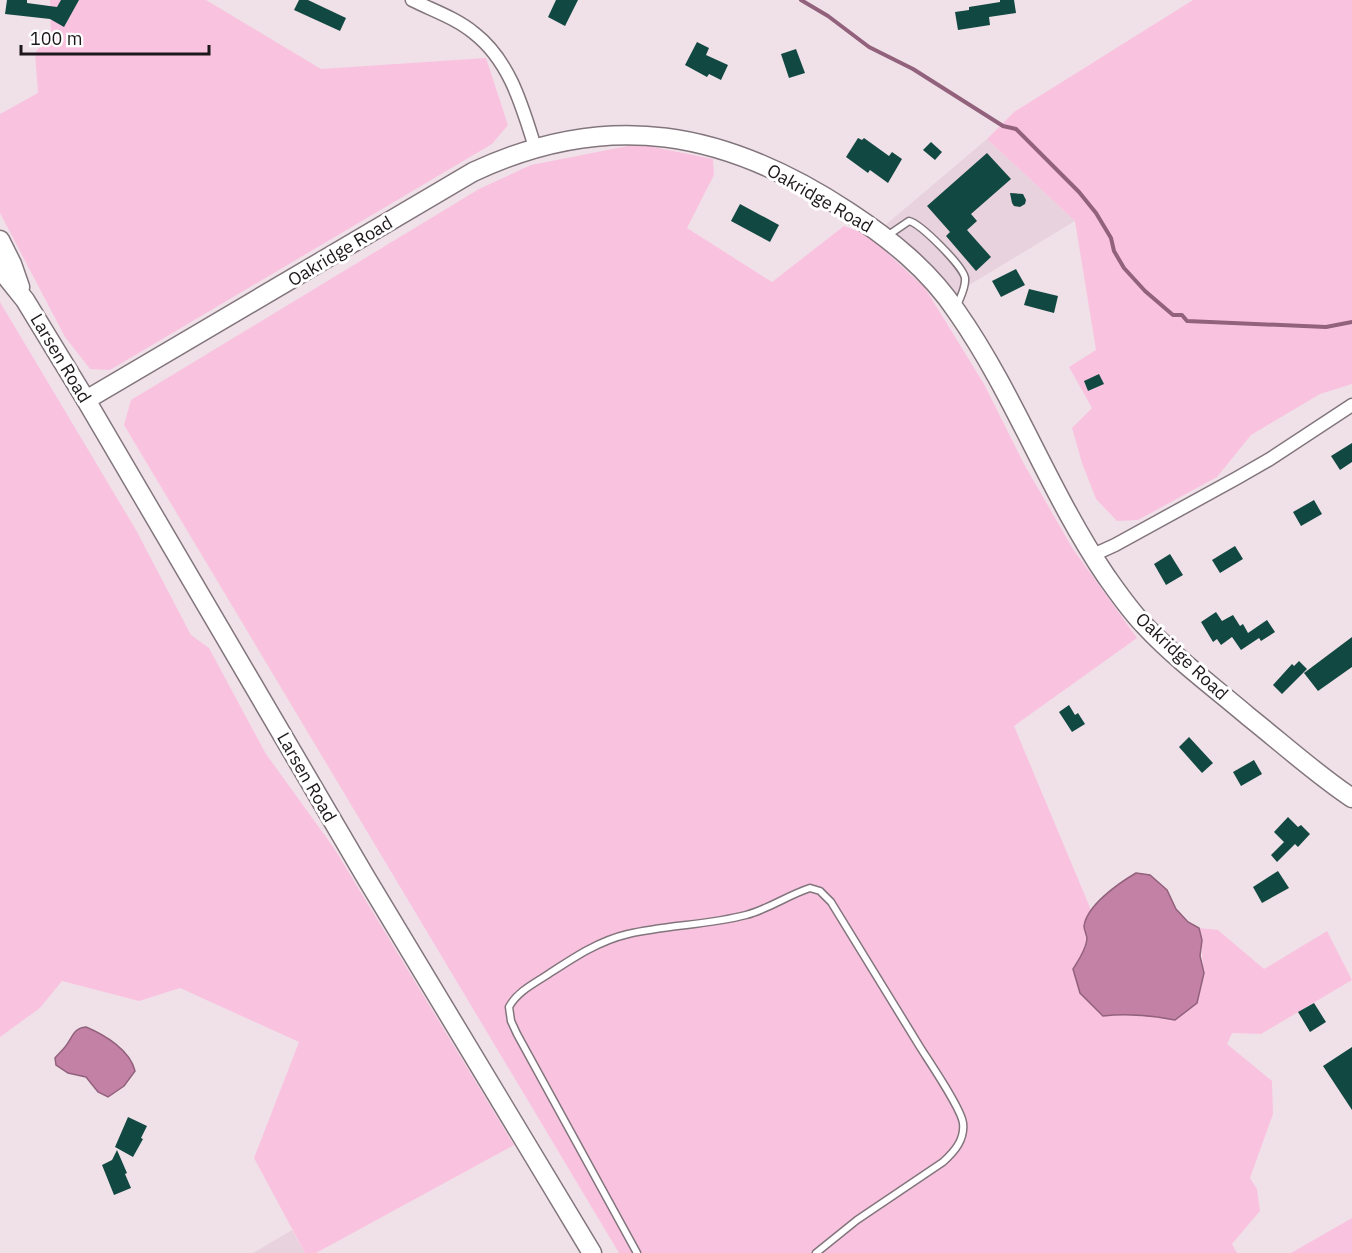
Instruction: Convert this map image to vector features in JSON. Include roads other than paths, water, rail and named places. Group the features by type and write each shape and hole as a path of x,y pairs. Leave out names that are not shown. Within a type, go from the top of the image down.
{"street":[{"path":"412,0 474,32 488,46 512,82 521,102 535,147"},
{"name":"Oakridge Road","path":"86,400 473,172 501,159 535,147 601,135 655,136 699,142 729,151 808,186 885,237 926,274 956,309 989,362 1074,524 1106,576 1144,626 1270,734 1352,798"},
{"path":"0,240 12,264 25,300"},
{"path":"0,269 25,300"},
{"name":"Larsen Road","path":"25,300 359,866 592,1253"},
{"path":"1093,555 1270,459 1352,405"}],"lane":[{"path":"885,237 909,221 914,223 961,268 965,278 964,289 956,309"},
{"path":"637,1253 517,1034 511,1021 509,1007 513,1000 530,986 580,953 605,941 627,934 748,914 810,888 820,891 831,902 938,1076 963,1121 962,1137 954,1152 943,1162 857,1221 816,1253"}],"waterway":[{"path":"801,0 828,16 869,47 913,69 1003,126 1016,129 1079,192 1096,213 1111,238 1114,251 1124,268 1145,291 1173,315 1182,315 1187,321 1326,327 1352,322"}]}
